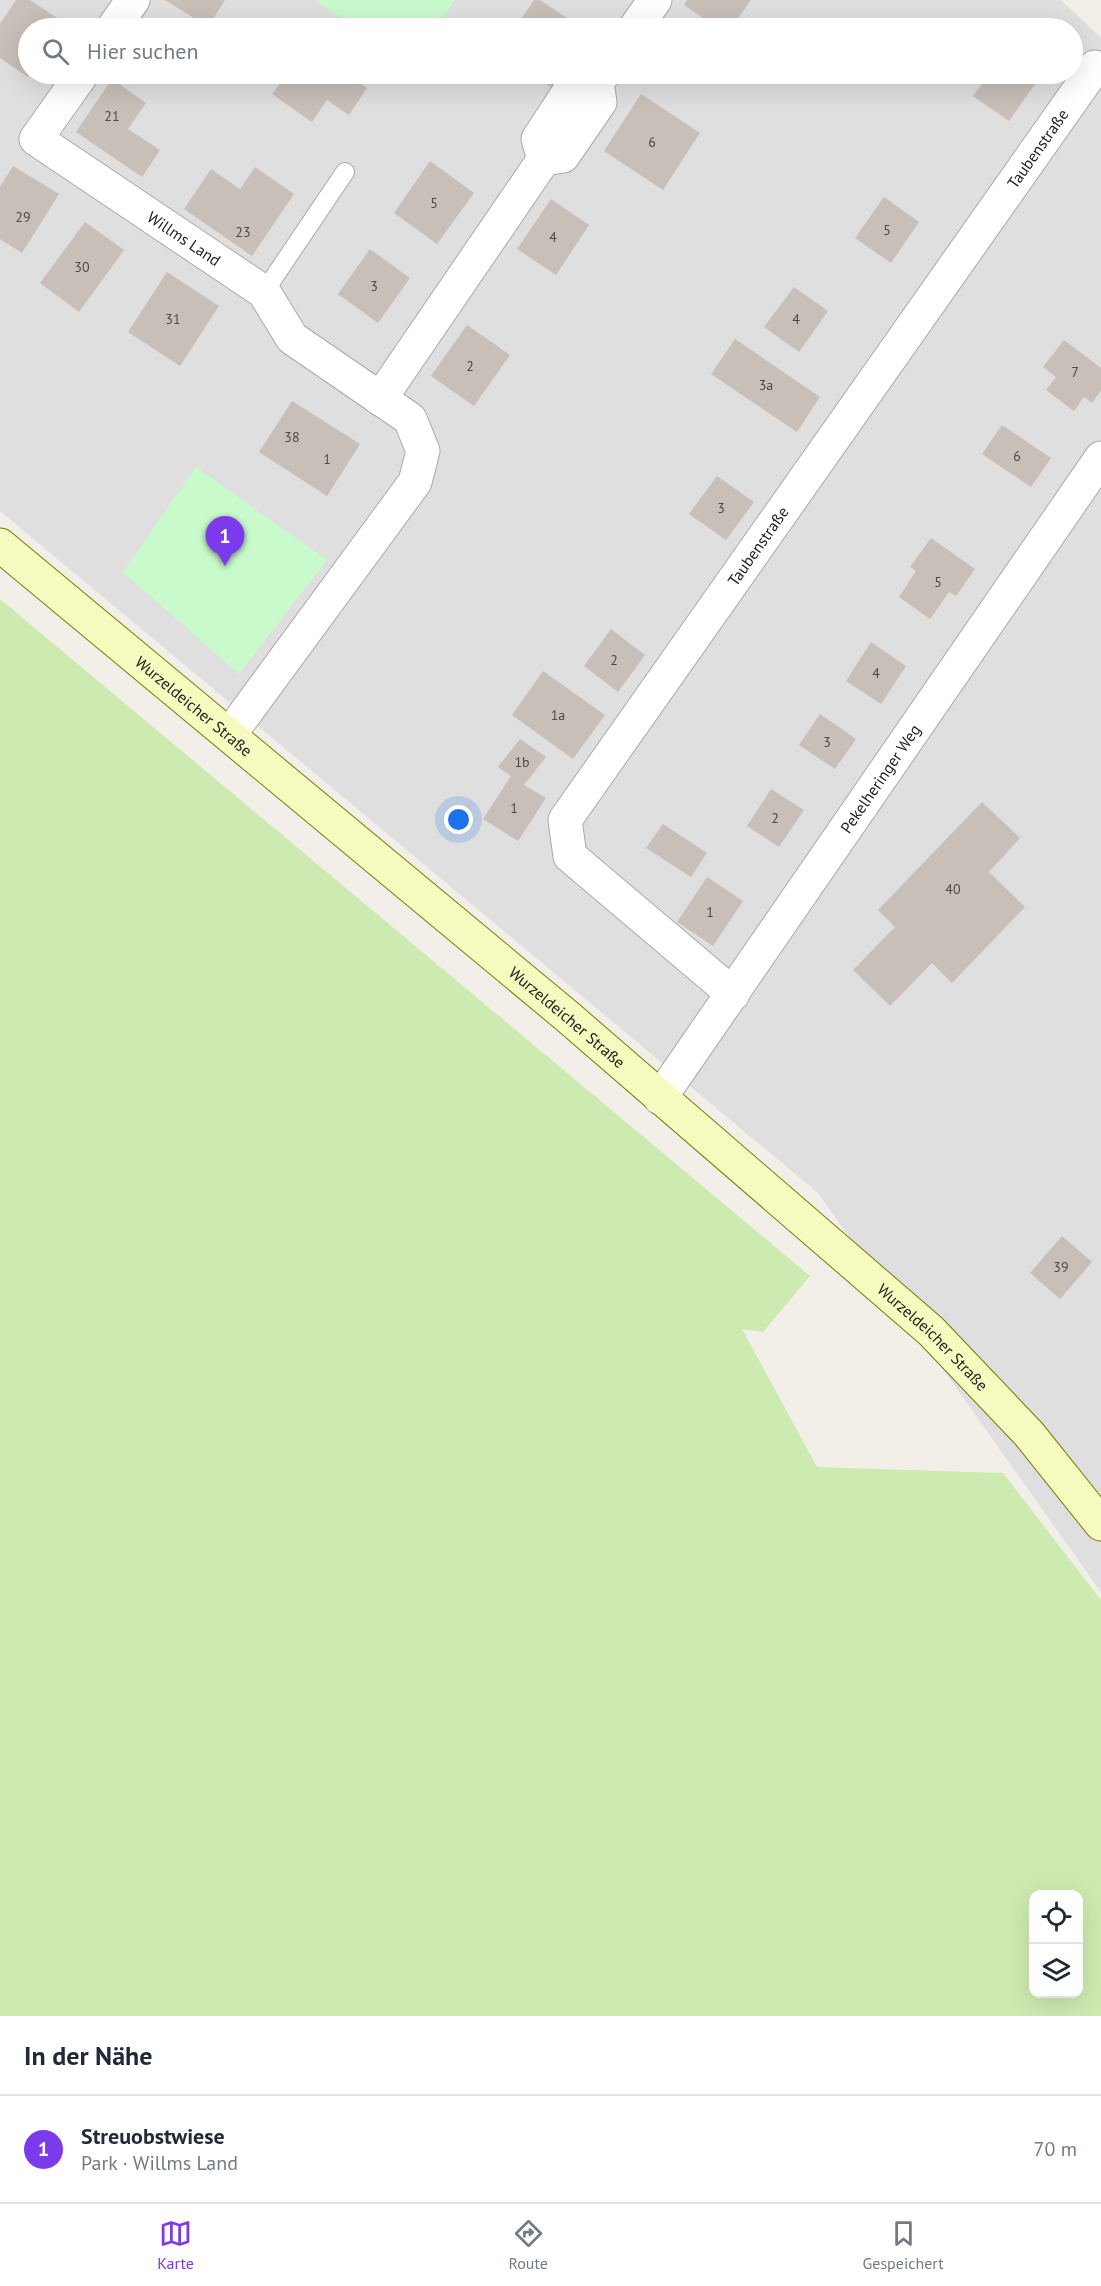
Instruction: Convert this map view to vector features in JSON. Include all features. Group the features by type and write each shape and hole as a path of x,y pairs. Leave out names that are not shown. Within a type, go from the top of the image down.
{"main road":[{"name":"Wurzeldeicher Straße","path":"0,545 568,1017 931,1331 1029,1434 1101,1524"}],"street":[{"path":"120,18 133,0"},
{"path":"642,18 655,0"},
{"name":"Taubenstraße","path":"733,994 570,856 565,820 1095,67"},
{"name":"Willms Land","path":"75,84 36,139 264,292 292,338 410,419 423,451 415,482 230,734"},
{"path":"380,399 544,159 538,139 570,90 585,84"},
{"name":"Pekelheringer Weg","path":"660,1098 1101,458"}],"lane":[{"path":"264,292 345,172"}],"shaded area":[{"path":"0,0 1061,0 1080,18 18,18 18,84 1083,84 1083,21 1101,38 1101,1592 818,1193 0,511"}],"green space":[{"path":"315,0 455,0 442,18 341,18"},
{"path":"196,467 327,560 239,674 123,572"},
{"path":"0,599 810,1276 763,1332 742,1329 817,1467 1003,1473 1101,1600 1101,2016 0,2016"}],"building":[{"path":"16,0 30,0 57,18 18,18 18,70 0,58 0,24"},
{"path":"165,0 225,0 214,18 194,18"},
{"path":"534,0 540,0 567,18 522,18"},
{"path":"687,0 751,0 738,18 703,18 684,5"},
{"path":"109,84 119,84 146,103 128,129 160,150 142,177 76,132"},
{"path":"280,84 361,84 367,88 349,115 327,100 312,122 272,94"},
{"path":"546,84 562,84 557,91"},
{"path":"982,84 1035,84 1009,121 973,96"},
{"path":"641,94 700,133 663,190 604,151"},
{"path":"430,161 474,193 437,244 394,213"},
{"path":"13,166 59,194 22,253 0,239 0,187"},
{"path":"255,167 294,194 252,256 184,209 211,169 240,189"},
{"path":"884,197 919,222 891,263 855,238"},
{"path":"551,199 589,225 556,275 517,249"},
{"path":"85,222 124,250 79,312 40,283"},
{"path":"370,249 410,278 378,323 338,294"},
{"path":"167,272 219,306 180,366 128,332"},
{"path":"794,287 828,311 799,352 764,327"},
{"path":"467,325 510,355 474,406 431,376"},
{"path":"735,339 820,397 797,432 711,374"},
{"path":"1064,340 1101,368 1101,390 1092,403 1084,397 1074,411 1046,390 1056,377 1043,367"},
{"path":"292,401 360,444 327,496 259,452"},
{"path":"1002,425 1051,458 1031,487 982,454"},
{"path":"717,476 754,502 726,540 689,514"},
{"path":"931,538 975,569 956,596 949,592 930,619 899,597 916,571 910,567"},
{"path":"611,629 645,655 618,692 584,666"},
{"path":"871,642 906,666 881,704 846,681"},
{"path":"543,671 605,715 573,759 512,715"},
{"path":"820,714 856,739 835,769 799,745"},
{"path":"520,739 546,757 524,785 546,798 518,841 483,819 511,776 498,767"},
{"path":"771,789 804,810 779,847 747,826"},
{"path":"982,802 1020,838 989,872 1025,907 952,983 932,963 890,1006 853,970 895,927 878,910"},
{"path":"663,824 707,853 691,877 646,848"},
{"path":"707,877 743,901 713,946 677,922"},
{"path":"1062,1236 1092,1262 1060,1299 1030,1273"}],"place":[{"name":"Streuobstwiese","path":"225,566"}]}
